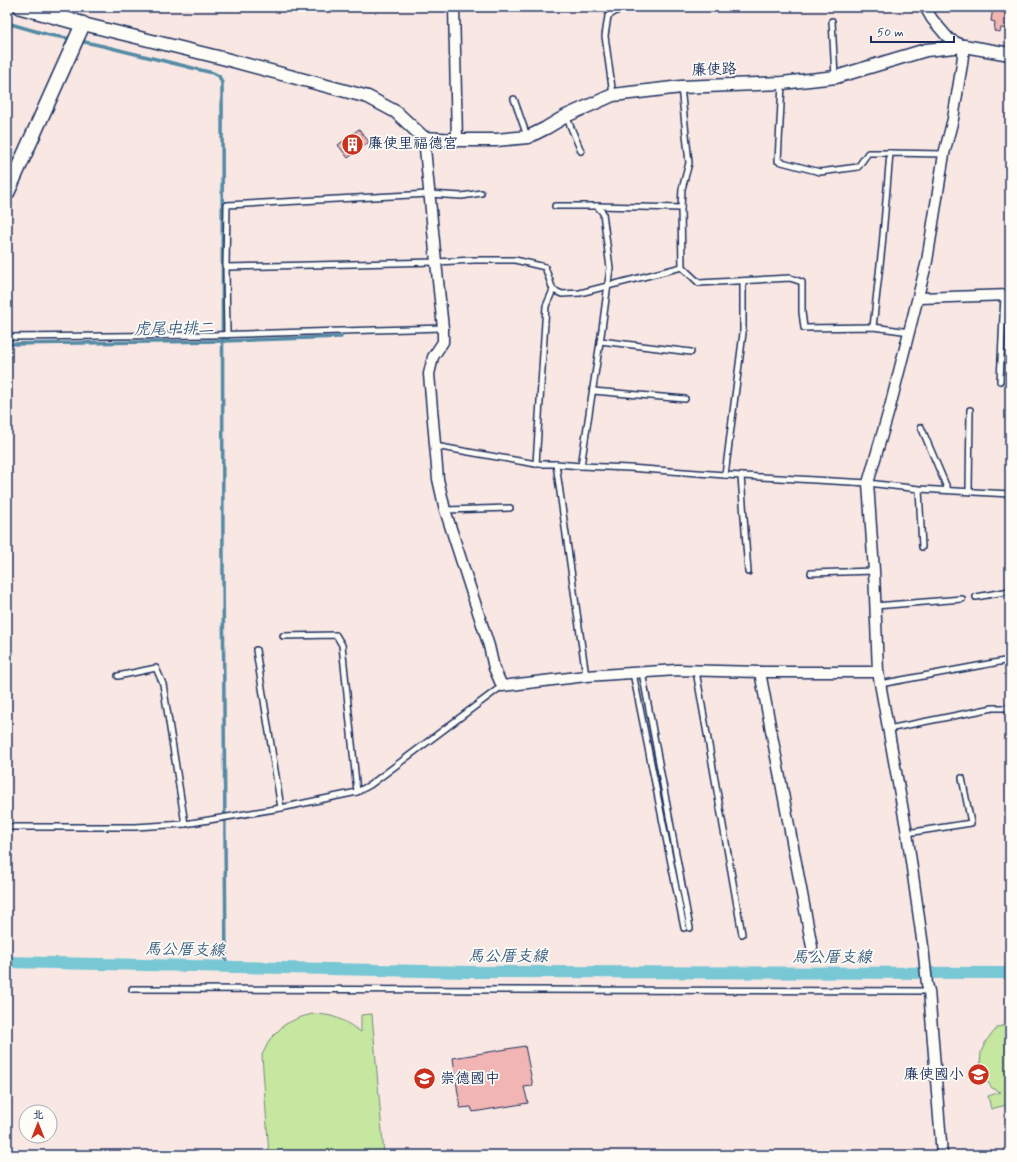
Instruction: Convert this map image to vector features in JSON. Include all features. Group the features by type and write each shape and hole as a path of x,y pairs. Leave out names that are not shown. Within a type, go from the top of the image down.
{"main road":[{"path":"7,193 83,24 21,7"}],"street":[{"path":"454,7 457,140"},
{"path":"926,7 932,19 949,40 964,46 962,64 953,119 944,154 927,261 919,298 868,483 874,571 878,672 907,833 924,955 942,1155"},
{"path":"83,24 222,58 368,97 396,112 424,138 443,328 443,342 433,357 429,374 438,478 444,510 489,646 494,668 502,686 586,676 677,670 878,672"},
{"name":"廉使路","path":"424,138 496,140 528,137 566,116 613,95 681,87 782,83 836,77 926,50 964,46 1010,54"},
{"path":"919,298 1007,295"},
{"path":"760,672 812,947"}],"lane":[{"path":"613,95 605,36 608,16 623,7"},
{"path":"832,21 836,77"},
{"path":"782,83 778,161 820,172 858,167 868,153 890,152 944,154"},
{"path":"681,87 689,163 682,189 682,267 699,283 790,278 802,282 802,312 804,328 874,327 910,332"},
{"path":"514,99 528,137"},
{"path":"566,116 581,151"},
{"path":"874,327 890,152"},
{"path":"227,335 227,205 429,194 462,196 481,193"},
{"path":"555,206 681,208"},
{"path":"581,466 610,268 603,213 596,206"},
{"path":"226,267 474,260 515,260 545,267 553,290 546,306 536,464"},
{"path":"553,290 562,294 580,293 682,267"},
{"path":"725,475 743,334 743,281"},
{"path":"1000,381 1007,295"},
{"path":"7,337 227,335 443,328"},
{"path":"600,341 691,352"},
{"path":"593,391 685,399"},
{"path":"969,491 970,410"},
{"path":"921,427 948,490"},
{"path":"435,446 536,464 629,468 868,483 919,489 1010,494"},
{"path":"556,464 586,676"},
{"path":"741,476 748,572"},
{"path":"919,489 922,547"},
{"path":"444,510 510,508"},
{"path":"811,573 874,571"},
{"path":"976,596 1010,591"},
{"path":"875,606 962,599"},
{"path":"283,636 336,635 342,644 357,792"},
{"path":"256,650 281,808"},
{"path":"880,684 1010,660"},
{"path":"118,676 156,668 163,684 184,824"},
{"path":"696,671 742,934"},
{"path":"637,673 684,928"},
{"path":"637,673 690,928"},
{"path":"7,827 135,827 184,824 281,808 357,792 370,785 502,686"},
{"path":"888,729 994,708 1010,708"},
{"path":"907,833 971,823 962,778"},
{"path":"132,988 928,988"}],"green space":[{"path":"312,1014 327,1015 338,1018 361,1032 361,1015 372,1014 384,1155 269,1155 262,1055 270,1039 284,1025 298,1018"},
{"path":"1010,1024 1010,1104 991,1109 988,1096 1001,1092 992,1088 986,1080 980,1066 981,1052 986,1041 998,1027"}],"building":[{"path":"993,7 1010,9 1010,29 1001,28 1000,32 994,31 995,22 991,21"},
{"name":"廉使里福德宮","path":"359,129 369,142 348,158 338,145"},
{"path":"525,1046 533,1086 524,1087 528,1103 473,1112 471,1107 460,1108 453,1058"}],"waterway":[{"path":"7,23 49,35 72,39"},
{"path":"80,41 213,73 219,76 222,83 223,572 226,967"},
{"name":"虎尾中排二","path":"7,344 223,341 341,337"},
{"name":"馬公厝支線","path":"7,962 470,972 1010,973"}],"place":[{"name":"廉使里福德宮","path":"353,144"},
{"name":"廉使國小","path":"979,1075"},
{"name":"崇德國中","path":"425,1079"}]}
